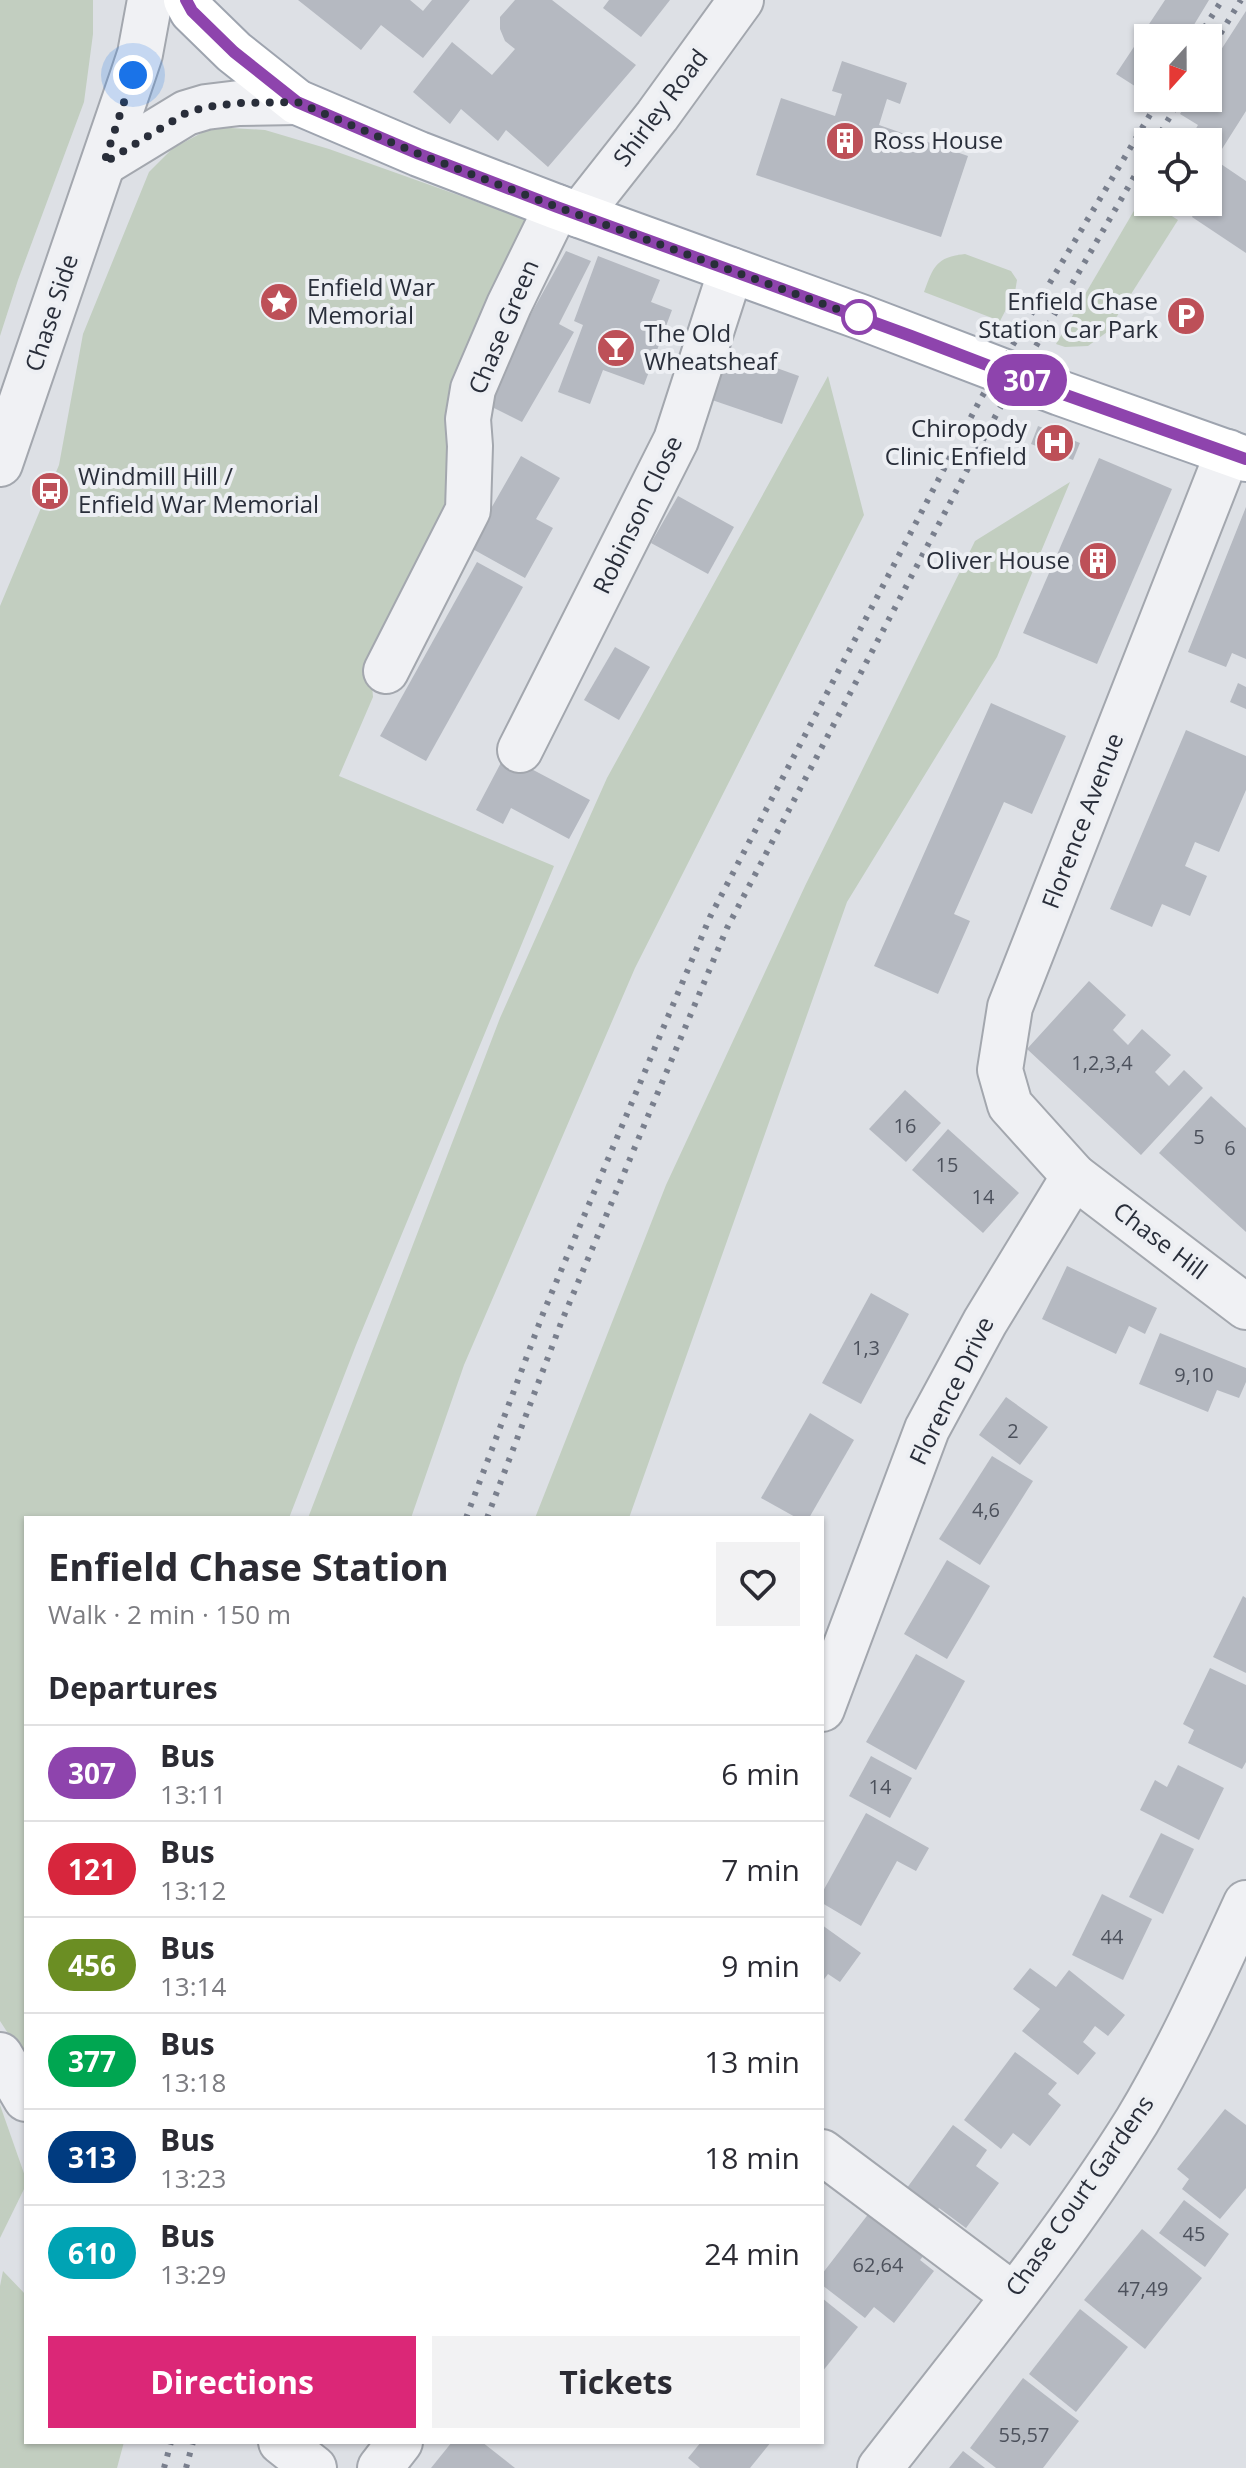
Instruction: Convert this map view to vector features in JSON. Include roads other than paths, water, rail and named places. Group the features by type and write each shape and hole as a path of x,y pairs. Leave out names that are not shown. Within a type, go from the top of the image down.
{"main road":[{"path":"186,0 192,11 234,52 297,102 419,154 568,211 1060,393 1237,455"}],"street":[{"name":"Chase Side","path":"0,464 140,54 150,0"},
{"name":"Shirley Road","path":"568,211 657,116 741,0"},
{"path":"104,163 186,113 239,103 297,102"},
{"name":"Chase Green","path":"386,671 468,510 468,419 473,389 509,305 568,211"},
{"name":"Robinson Close","path":"520,750 676,440 731,270"},
{"name":"Florence Avenue","path":"1074,1176 1010,1105 1000,1070 1010,1007 1237,455"},
{"name":"Chase Hill","path":"1074,1176 1246,1307"},
{"name":"Florence Drive","path":"824,1704 927,1429 985,1322 1074,1176"},
{"name":"Chase Court Gardens","path":"880,2468 1071,2218 1137,2120 1182,2041 1246,1903"},
{"path":"0,2055 24,2096"},
{"path":"824,2153 1013,2295"},
{"path":"284,2444 314,2468"},
{"path":"380,2468 398,2444"}],"railway":[{"path":"1207,24 1222,0"},
{"path":"1222,31 1241,0"},
{"path":"467,1516 544,1311 710,917 980,400 1152,112"},
{"path":"1163,128 1173,112"},
{"path":"488,1516 561,1323 727,928 996,415 1134,177"},
{"path":"164,2468 170,2444"},
{"path":"186,2468 192,2444"}],"place":[{"name":"Ross House","path":"845,141"},
{"name":"Enfield War Memorial","path":"279,302"},
{"name":"Enfield Chase Station Car Park","path":"1186,316"},
{"name":"The Old Wheatsheaf","path":"616,348"},
{"name":"Chiropody Clinic Enfield","path":"1055,443"},
{"name":"Windmill Hill / Enfield War Memorial","path":"50,491"},
{"name":"Oliver House","path":"1098,561"}]}
